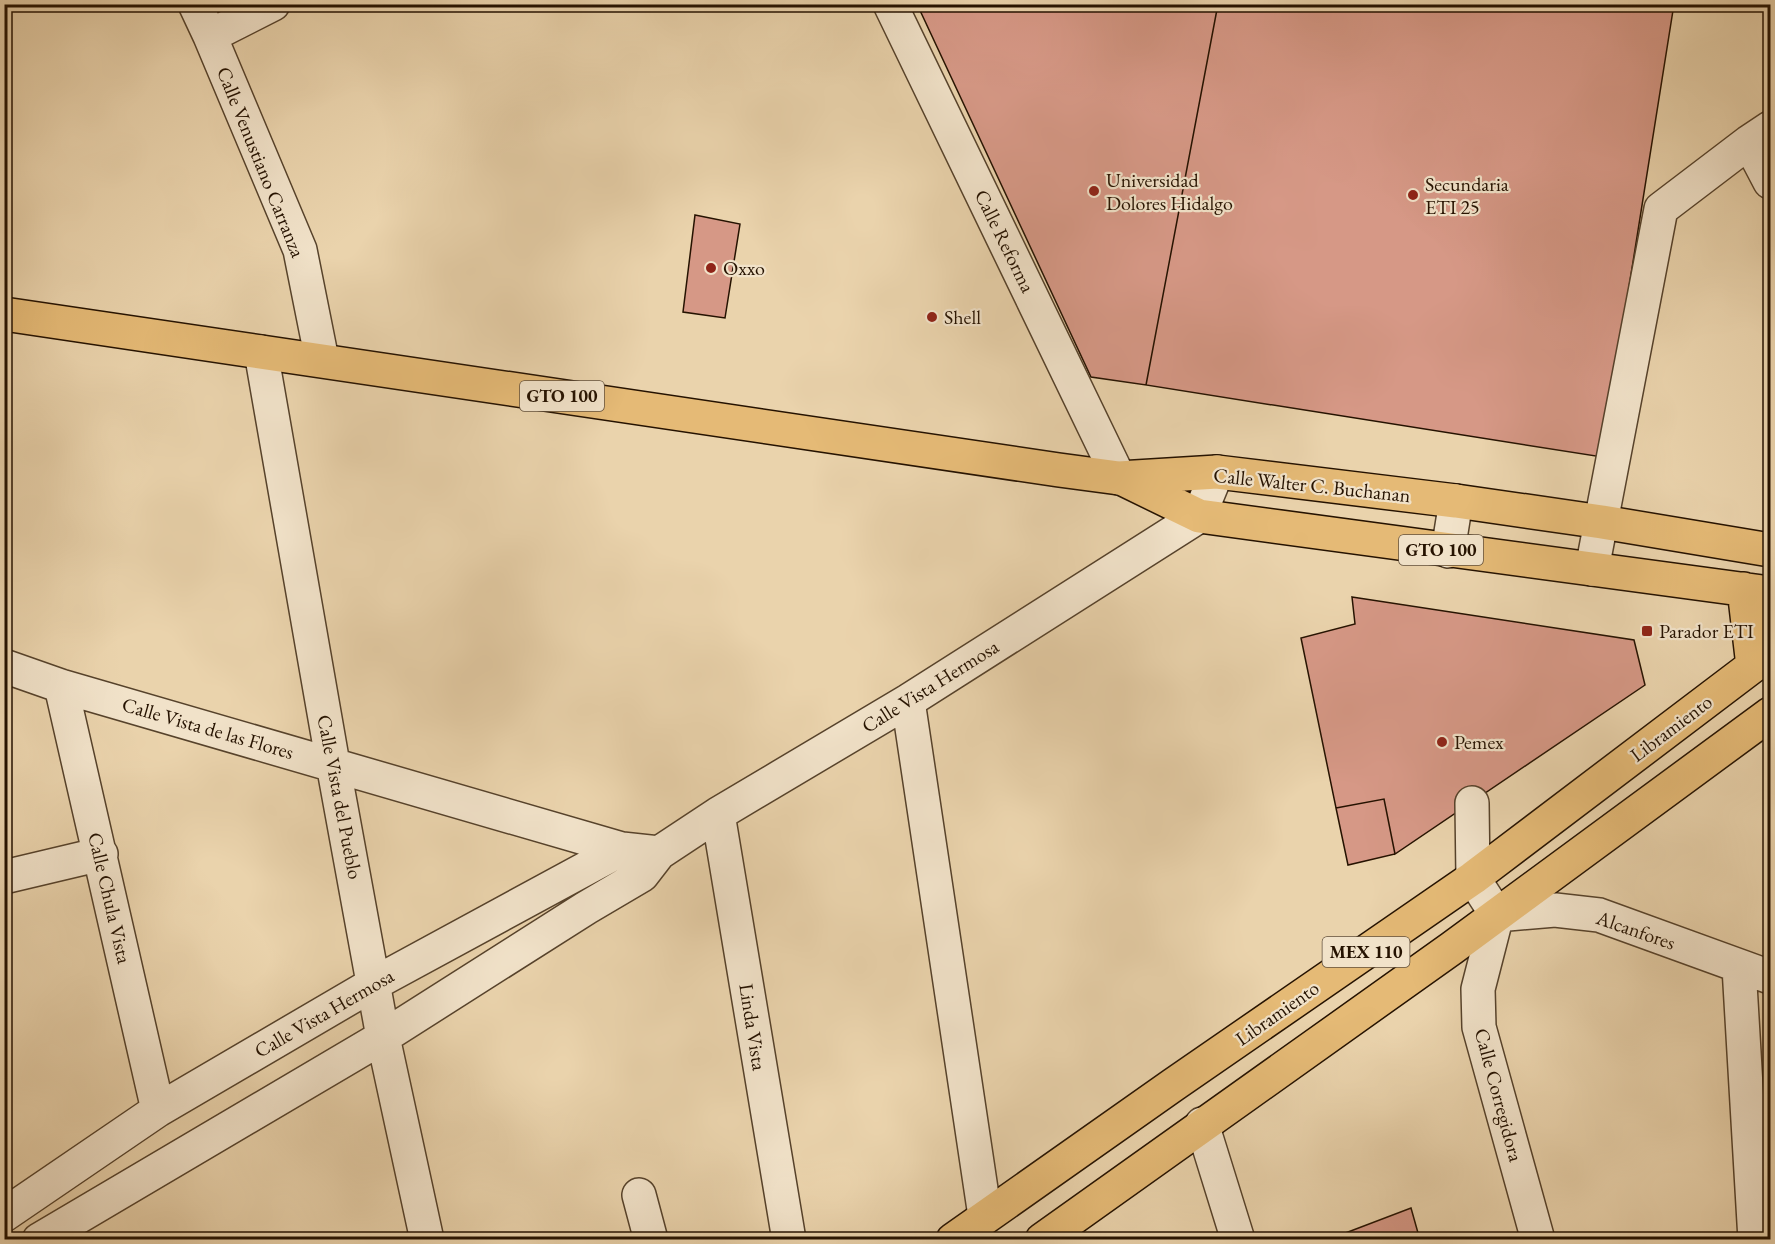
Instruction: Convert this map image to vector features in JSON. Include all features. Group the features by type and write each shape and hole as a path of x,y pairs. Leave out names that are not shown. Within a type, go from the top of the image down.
{"main road":[{"name":"GTO 100","path":"4,314 1119,477 1199,516 1757,591"},
{"name":"Calle Walter C. Buchanan","path":"1119,477 1217,472 1456,501 1770,550"},
{"path":"1757,591 1762,659"},
{"name":"Libramiento","path":"953,1239 1473,878 1762,659"},
{"name":"MEX 110","path":"1042,1239 1497,915 1770,714"}],"street":[{"name":"Calle Venustiano Carranza","path":"195,4 300,250 322,360"},
{"path":"210,36 273,4"},
{"name":"Calle Reforma","path":"890,4 1119,477"},
{"path":"1592,569 1661,209 1760,135 1770,182"},
{"name":"Calle Vista del Pueblo","path":"261,352 383,1037 427,1239"},
{"path":"1199,516 1217,472"},
{"path":"1448,550 1456,501"},
{"name":"Calle Vista Hermosa","path":"39,1239 383,1037 586,908 651,864 718,814 908,701 1199,516"},
{"name":"Calle Vista de las Flores","path":"4,666 61,686 621,849"},
{"name":"Calle Chula Vista","path":"61,686 158,1110"},
{"path":"908,701 985,1216"},
{"path":"1472,803 1473,878 1497,915"},
{"name":"Linda Vista","path":"718,814 789,1239"},
{"path":"621,849 651,864"},
{"name":"Calle Vista Hermosa","path":"4,1215 158,1110 375,983 621,849"},
{"path":"4,877 101,854"},
{"name":"Alcanfores","path":"1497,915 1555,910 1599,915 1770,977"},
{"name":"Calle Corregidora","path":"1497,915 1478,989 1479,1028 1538,1239"},
{"path":"1739,967 1755,1239"},
{"path":"1202,1124 1238,1239"},
{"path":"639,1195 651,1239"}],"building":[{"name":"Universidad Dolores Hidalgo","path":"917,4 1218,4 1146,385 1091,377"},
{"name":"Secundaria ETI 25","path":"1218,4 1674,4 1602,457 1146,385"},
{"name":"Oxxo","path":"695,215 740,224 725,318 683,312"},
{"name":"Pemex","path":"1352,597 1634,640 1645,685 1395,854 1384,799 1336,808 1301,638 1355,624"},
{"path":"1384,799 1395,854 1348,865 1336,808"},
{"path":"1411,1208 1420,1240 1327,1240"}],"place":[{"name":"Universidad Dolores Hidalgo","path":"1094,191"},
{"name":"Secundaria ETI 25","path":"1413,195"},
{"name":"Oxxo","path":"711,268"},
{"name":"Shell","path":"932,317"},
{"name":"Parador ETI","path":"1647,631"},
{"name":"Pemex","path":"1442,742"}]}
